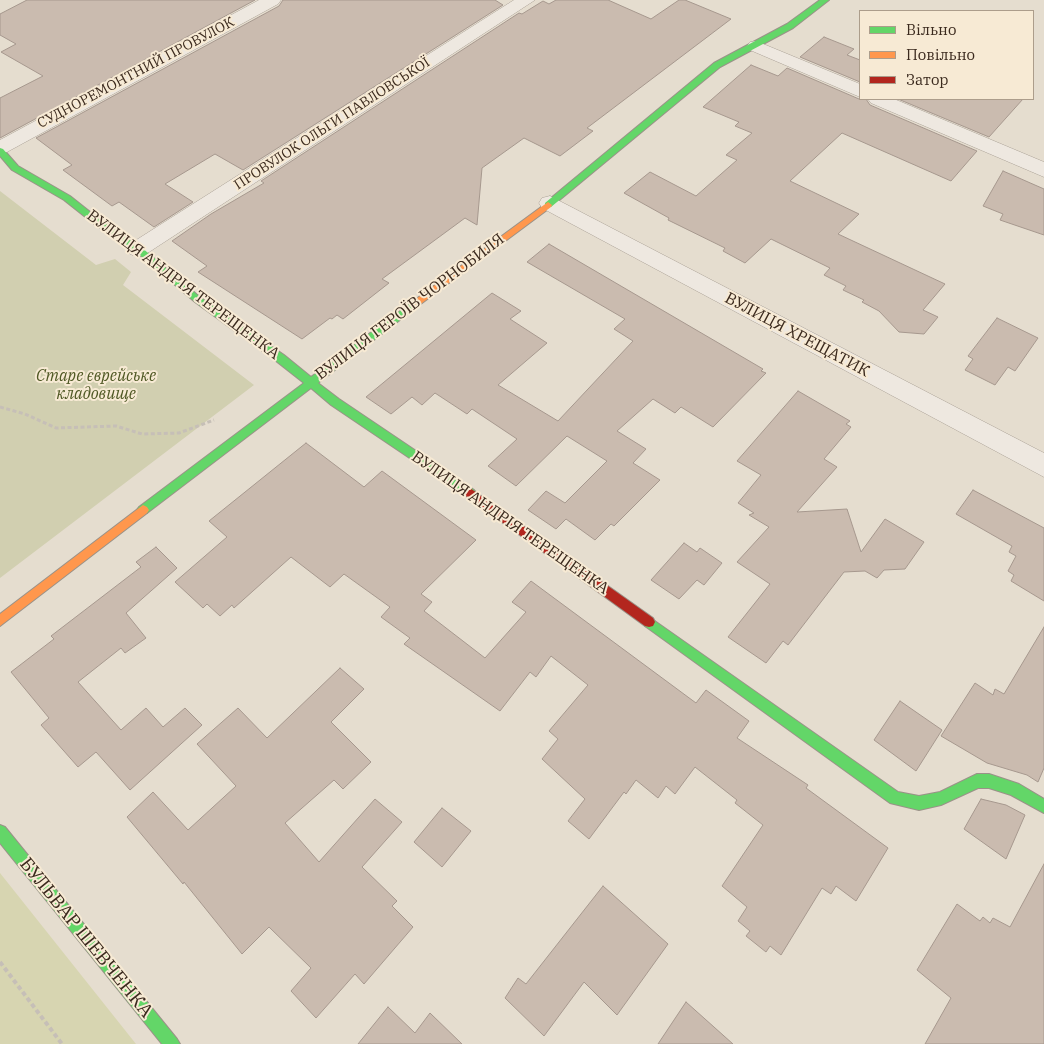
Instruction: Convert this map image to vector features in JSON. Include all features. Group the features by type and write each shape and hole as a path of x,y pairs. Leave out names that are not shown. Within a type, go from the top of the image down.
{"street":[{"name":"СУДНОРЕМОНТНИЙ ПРОВУЛОК","path":"0,150 272,0"},
{"name":"ПРОВУЛОК ОЛЬГИ ПАВЛОВСЬКОЇ","path":"138,249 298,147 361,103 526,0"},
{"name":"ВУЛИЦЯ ГЕРОЇВ ЧОРНОБИЛЯ","path":"0,622 250,430 309,382 550,203 710,70 727,58 756,46 790,26 825,0"},
{"path":"756,46 859,91"},
{"path":"880,100 1044,170"},
{"name":"ВУЛИЦЯ АНДРІЯ ТЕРЕЩЕНКА","path":"0,150 15,168 67,198 96,221 138,249 198,300 280,358 352,415 496,510 884,792 901,800 919,803 941,798 978,782 989,781 1014,789 1044,806"},
{"name":"ВУЛИЦЯ ХРЕЩАТИК","path":"550,203 1044,466"},
{"name":"БУЛЬВАР ШЕВЧЕНКА","path":"0,832 172,1044"}],"path":[{"path":"0,407 65,430 116,426 134,433 150,434 179,432 202,423 232,419 250,430"},
{"path":"0,962 62,1044"}],"shaded area":[{"path":"0,873 136,1044 0,1044"}],"green space":[{"name":"Старе єврейське кладовище","path":"0,191 96,265 115,259 131,272 123,285 254,385 0,578"}],"building":[{"path":"27,0 255,0 0,138 0,98 43,76 1,52 16,44 0,35 0,14"},
{"path":"283,0 495,0 503,5 243,170 215,154 165,184 193,202 154,227 119,202 112,206 63,170 72,165 36,138 279,6"},
{"path":"556,0 608,0 651,19 679,0 685,0 731,19 587,128 593,131 560,156 524,138 482,168 477,225 465,218 382,279 389,283 343,319 337,315 332,319 330,318 302,339 198,272 207,266 172,241 211,214 264,183 261,181 519,13 522,14 543,1 549,4"},
{"path":"824,37 854,49 847,55 859,60 859,82 800,57"},
{"path":"751,65 778,76 787,68 859,100 867,100 870,105 977,151 951,181 842,133 790,181 859,214 838,234 945,284 923,310 938,317 924,334 899,332 879,311 862,302 864,300 843,290 846,286 824,275 830,268 771,239 745,263 723,251 725,248 668,220 669,218 624,193 650,172 696,196 737,160 726,155 752,133 735,126 739,122 703,107"},
{"path":"900,100 1022,100 989,137"},
{"path":"1003,171 1044,189 1044,235 1000,220 1003,214 983,206"},
{"path":"549,244 763,369 761,371 766,373 713,427 681,407 675,413 653,399 617,431 646,449 633,463 660,480 614,526 611,524 595,540 566,519 556,529 528,510 546,491 565,503 607,461 567,436 516,486 488,466 517,439 472,409 467,414 435,393 422,405 412,397 391,414 366,397 492,293 521,311 510,319 547,343 498,385 558,421 633,341 614,329 625,319 527,262"},
{"path":"997,318 1038,338 1015,371 1008,367 995,385 965,370 973,359 968,356"},
{"path":"798,391 850,421 846,424 851,427 824,459 837,467 797,512 847,509 861,552 885,519 924,542 905,569 884,570 877,578 865,571 844,572 788,645 783,641 766,663 728,637 770,584 737,562 769,527 749,515 754,513 738,503 761,475 737,461"},
{"path":"306,443 364,487 382,471 476,540 421,594 432,602 424,611 485,658 526,612 512,602 531,581 696,703 706,690 749,721 737,738 808,785 806,788 888,848 856,901 836,886 831,894 822,888 781,955 770,946 766,952 746,936 750,931 738,921 747,907 722,886 763,825 735,803 737,800 695,767 675,794 666,786 658,798 636,780 626,794 624,792 589,839 568,821 585,799 542,759 558,739 549,731 588,685 551,656 536,677 530,672 500,711 404,644 410,638 381,617 390,607 344,574 330,587 291,557 234,608 232,605 220,616 207,604 203,608 175,582 227,537 209,521"},
{"path":"973,490 1044,528 1044,601 1011,581 1014,575 1008,571 1016,556 1009,552 1012,546 956,514"},
{"path":"684,543 697,552 700,548 722,563 704,585 697,580 679,599 651,580"},
{"path":"156,547 177,568 126,613 146,638 125,653 121,648 78,682 121,730 146,708 163,727 185,708 202,725 130,790 96,752 78,767 41,725 49,718 11,672 54,639 51,636 141,567 136,562"},
{"path":"1044,627 1044,768 1038,782 1027,775 987,763 941,736 975,683 993,695 995,689 1004,694"},
{"path":"340,668 364,689 331,722 371,762 343,789 334,780 285,823 319,862 375,799 402,822 362,867 397,901 392,906 413,927 364,984 355,974 316,1018 291,991 311,968 269,927 242,954 184,882 183,884 127,817 153,792 188,830 236,786 197,744 238,708 267,738"},
{"path":"900,701 942,730 916,771 874,740"},
{"path":"981,799 1006,805 1025,815 1006,859 964,829"},
{"path":"442,808 471,831 442,867 414,842"},
{"path":"1044,864 1044,1044 925,1044 951,998 917,970 957,904 980,921 983,917 990,923 993,918 1010,927"},
{"path":"603,886 668,944 617,1015 584,982 544,1036 505,998 518,978 526,984"},
{"path":"686,1002 733,1044 658,1044"},
{"path":"388,1007 415,1033 430,1013 462,1044 358,1044"}],"traffic: fast":[{"path":"548,205 717,65 790,26 825,0"},
{"path":"0,151 15,168 67,198 96,221 138,249 198,300 280,358 335,402 470,493"},
{"path":"143,510 415,304"},
{"path":"649,622 895,798 919,803 941,798 977,781 989,781 1014,789 1044,806"},
{"path":"0,832 172,1044"}],"traffic: slow":[{"path":"415,304 548,205"},
{"path":"0,621 143,510"}],"traffic: jam":[{"path":"470,493 649,622"}]}
